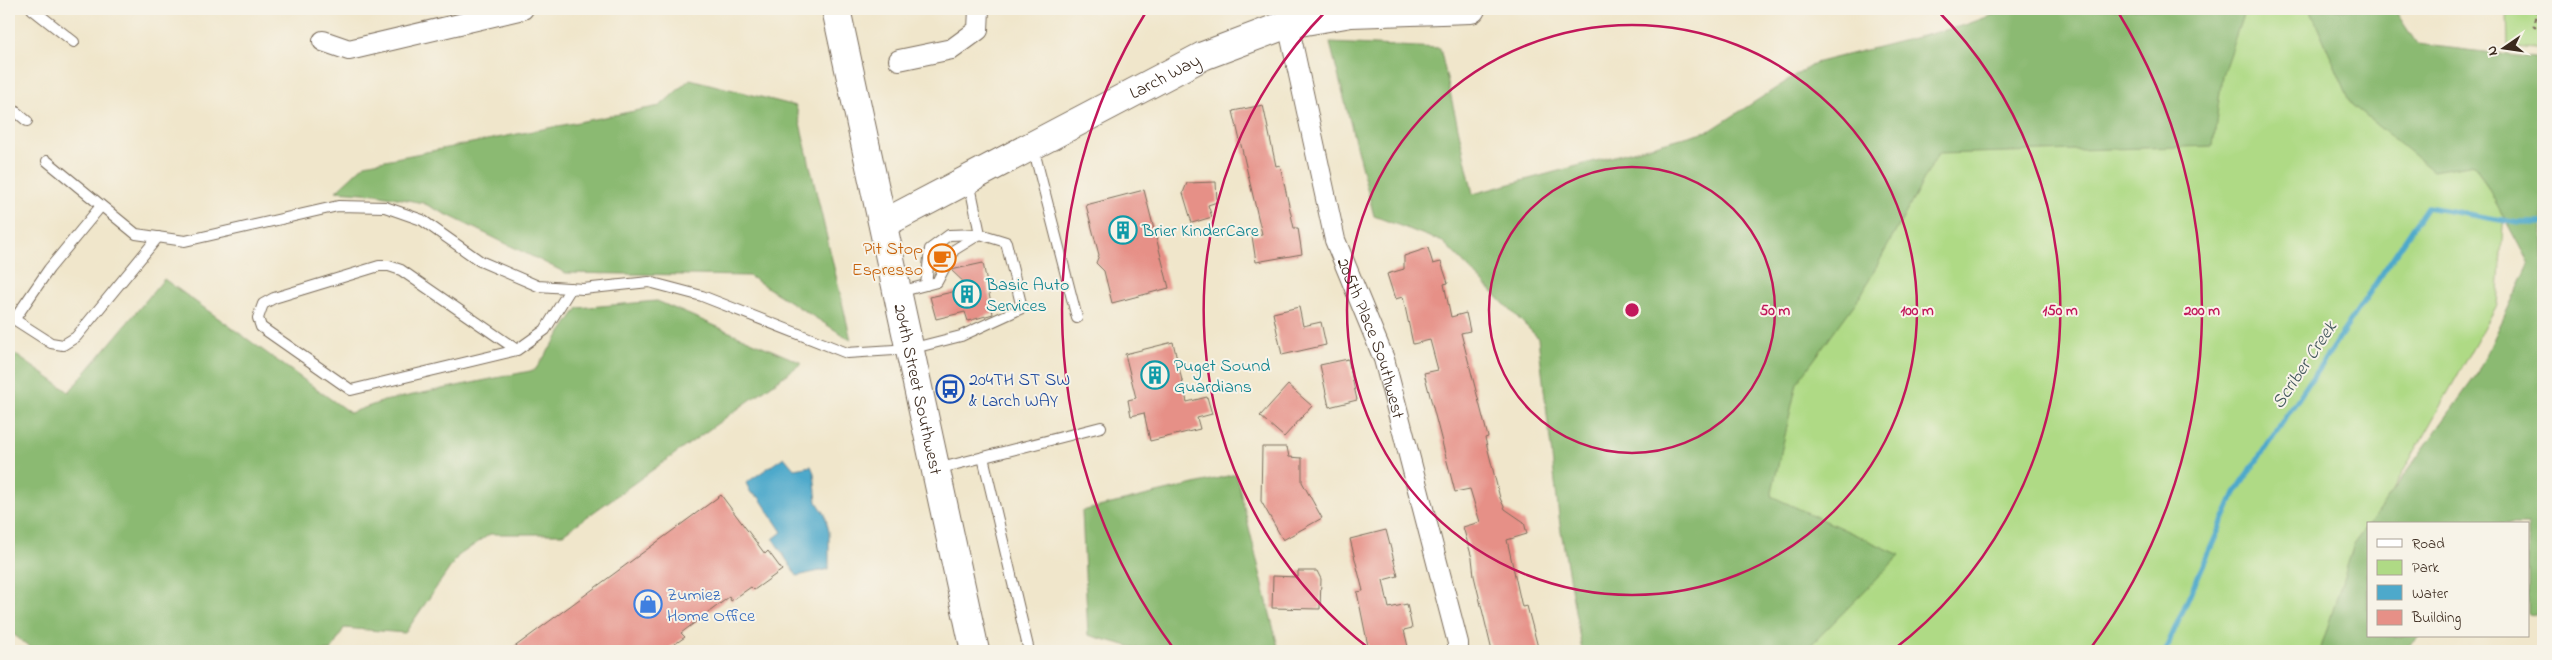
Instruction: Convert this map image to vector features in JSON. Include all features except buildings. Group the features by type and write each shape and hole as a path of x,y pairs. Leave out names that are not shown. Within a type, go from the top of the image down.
{"street":[{"path":"322,41 349,50 523,9"},
{"name":"204th Street Southwest","path":"836,9 975,651"},
{"path":"899,60 952,49 978,30 979,9"},
{"name":"Larch Way","path":"883,224 1203,56 1288,24 1351,13 1471,9"},
{"name":"205th Place Southwest","path":"1288,24 1335,240 1384,359 1458,643 1458,651"}],"lane":[{"path":"32,9 74,42"},
{"path":"9,106 27,121"},
{"path":"1033,145 1078,318"},
{"path":"46,161 136,234 185,241 338,206 385,207 422,220 488,265 538,286 571,288 649,282 702,296 846,353 910,349 961,336 1022,308 1006,242 980,234 949,235 930,249 926,285"},
{"path":"969,178 980,234"},
{"path":"101,206 12,318 51,343 63,345 76,337 158,237"},
{"path":"898,292 937,282 954,250 980,234"},
{"path":"517,350 401,270 389,266 378,266 274,298 263,304 258,318 261,327 351,390 517,350 545,330 571,288"},
{"path":"936,469 1102,427"},
{"path":"983,457 1028,651"}],"path":[{"path":"2537,9 2534,26 2543,33"}],"green space":[{"path":"2009,9 2245,9 2222,76 2213,146 1938,154 1861,295 1797,383 1771,496 1900,555 1805,651 1582,651 1560,525 1538,338 1443,242 1374,216 1330,43 1440,48 1473,194 1711,130 1815,63 1965,25"},
{"path":"2105,9 2360,9 2511,121 2497,305 2380,513 2382,522 2367,522 2367,638 2406,638 2409,651 1730,651 1726,175"},
{"path":"2310,9 2394,9 2417,44 2543,59 2543,616 2530,614 2530,522 2370,522 2477,374 2529,264 2475,164 2433,171 2352,105"},
{"path":"2507,9 2543,9 2543,50 2508,46"},
{"path":"690,79 796,106 851,340 749,276 566,273 423,203 376,194 336,191 365,164 660,106"},
{"path":"164,279 350,413 384,401 535,370 578,308 657,301 802,363 563,534 490,534 458,556 405,633 344,628 331,651 35,651 9,631 9,350 69,392"},
{"path":"1236,474 1279,651 1147,651 1088,635 1082,511"},
{"path":"2367,525 2367,638 2418,638 2402,651 2320,651 2354,544"}],"water":[{"path":"784,457 794,469 811,466 814,473 817,502 825,514 829,532 829,569 797,576 773,539 782,532 759,497 751,493 746,483"}],"waterway":[{"name":"Scriber Creek","path":"2165,651 2235,493 2427,207 2518,223 2543,223"}],"place":[{"name":"Brier KinderCare","path":"1123,230"},
{"name":"Pit Stop Espresso","path":"942,258"},
{"name":"Basic Auto Services","path":"967,294"},
{"name":"Puget Sound Guardians","path":"1155,375"},
{"name":"204TH ST SW & Larch WAY","path":"950,389"},
{"name":"Zumiez Home Office","path":"648,604"}]}
